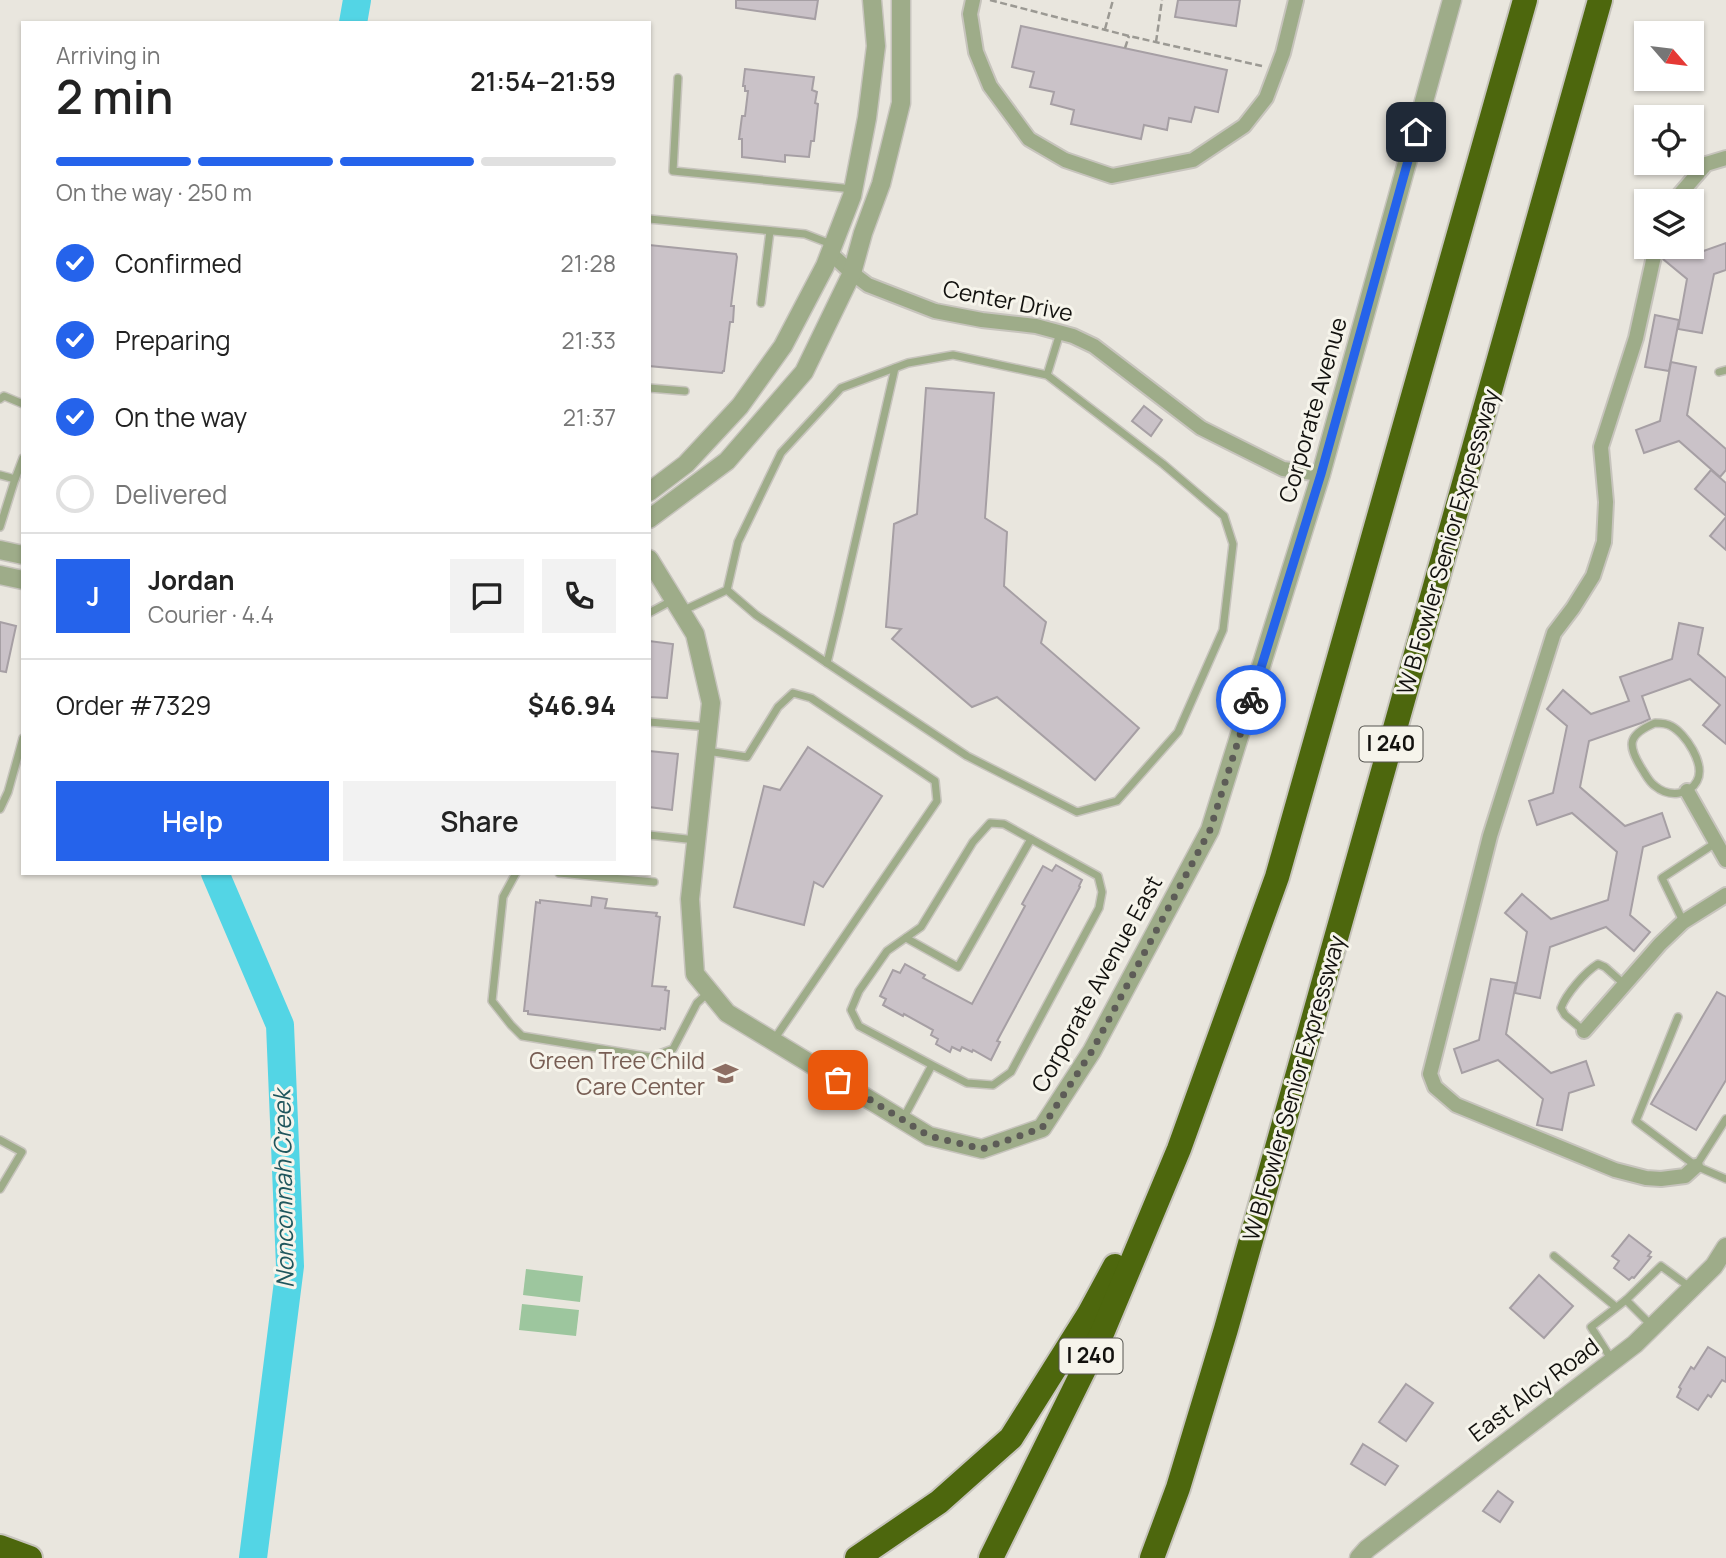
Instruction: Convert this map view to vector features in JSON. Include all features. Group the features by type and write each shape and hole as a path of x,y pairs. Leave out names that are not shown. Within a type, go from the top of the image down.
{"highway":[{"name":"I 240","path":"991,1558 1103,1331 1179,1149 1277,877 1525,0"},
{"name":"W B Fowler Senior Expressway","path":"1178,1488 1239,1282 1600,0"},
{"path":"857,1558 939,1502 1011,1438 1089,1314 1179,1149"},
{"name":"I 240","path":"1152,1558 1178,1488"},
{"path":"1162,1558 1178,1488"},
{"path":"0,1547 30,1558"}],"street":[{"path":"651,490 686,464 740,406 783,346 825,266 853,189 867,118 876,46 873,0"},
{"path":"651,518 727,461 804,372 852,273 881,184 901,103 901,0"},
{"path":"973,0 970,14 976,52 990,86 1030,139 1065,160 1112,176 1193,160 1244,126 1266,98 1283,53 1296,0"},
{"name":"Corporate Avenue","path":"1210,830 1321,474 1452,0"},
{"path":"1684,189 1706,164 1726,158"},
{"name":"Center Drive","path":"832,249 852,273 868,285 935,311 1036,326 1094,345 1200,428 1283,469 1321,474"},
{"path":"1653,259 1636,338 1601,447 1606,502 1604,542 1592,576 1554,633 1490,836 1430,1074 1435,1087 1456,1105 1615,1170 1661,1179 1685,1176 1696,1166"},
{"path":"0,550 21,555"},
{"name":"Corporate Avenue East","path":"651,562 695,634 711,703 690,899 695,974 727,1013 929,1136 982,1149 1042,1128 1092,1051 1210,830"},
{"path":"0,575 21,580"},
{"path":"1687,791 1726,860"},
{"path":"1584,1031 1660,944 1684,922 1726,895"},
{"name":"East Alcy Road","path":"1359,1558 1367,1549 1635,1344 1714,1266 1726,1247"}],"lane":[{"path":"678,78 673,170 853,189"},
{"path":"651,219 805,234 832,249"},
{"path":"761,303 770,231"},
{"path":"1047,375 1060,333"},
{"path":"953,355 1047,375 1163,464 1224,516 1233,544 1223,630 1178,732 1117,801 1077,812 967,756 757,615 727,590 738,542 781,453 841,388 908,363 953,355"},
{"path":"827,663 895,368"},
{"path":"651,388 685,391"},
{"path":"0,398 4,396 21,403"},
{"path":"0,527 21,463"},
{"path":"0,475 15,479"},
{"path":"651,612 727,590"},
{"path":"706,751 747,757 778,707 793,693 811,698 935,781 937,801 773,1041"},
{"path":"651,722 709,727"},
{"path":"1655,723 1662,723 1671,725 1683,735 1699,764 1697,782 1687,791 1667,793 1652,784 1632,753 1637,733 1655,723"},
{"path":"0,809 8,792 21,745"},
{"path":"990,823 1004,824 1031,839 1098,876 1102,892 1099,908 1011,1072 993,1085 967,1083 859,1026 851,1010 859,991 887,951 921,927 974,842 990,823"},
{"path":"651,835 696,839"},
{"path":"906,938 958,967 1031,839"},
{"path":"1684,922 1661,878 1717,842"},
{"path":"515,875 503,897 492,1001 522,1036 651,1057 673,1049 697,1003 709,992"},
{"path":"580,875 654,882"},
{"path":"1584,1031 1565,1015 1561,1008 1564,1000 1591,968 1598,964 1605,967 1625,984"},
{"path":"1678,1017 1636,1121 1696,1166 1726,1179"},
{"path":"902,1120 932,1065"},
{"path":"1696,1166 1726,1119"},
{"path":"0,1140 22,1152 0,1189"},
{"path":"1554,1256 1616,1307"},
{"path":"1613,1361 1591,1327 1626,1300 1661,1266 1692,1288"},
{"path":"1626,1300 1653,1326"}],"path":[{"path":"990,0 1129,36 1277,69"},
{"path":"1105,30 1113,0"},
{"path":"1156,42 1162,0"},
{"path":"1125,48 1129,36"}],"green space":[{"path":"526,1269 583,1276 580,1302 523,1295"},
{"path":"522,1304 579,1310 576,1336 519,1330"}],"building":[{"path":"736,0 818,0 815,19 736,8"},
{"path":"1178,0 1240,0 1236,26 1175,17"},
{"path":"1021,26 1227,70 1218,112 1195,107 1191,122 1169,118 1167,130 1144,125 1141,139 1071,124 1074,110 1051,104 1054,92 1030,87 1034,72 1012,67"},
{"path":"745,69 814,77 812,90 817,92 815,103 818,104 814,141 811,141 809,157 785,155 785,162 742,157 742,139 739,139 748,91 745,91 743,86"},
{"path":"1726,243 1726,270 1714,274 1702,333 1678,329 1687,279 1663,259 1704,259 1704,251"},
{"path":"651,245 736,254 731,306 734,306 733,322 730,322 722,373 651,366"},
{"path":"1655,315 1679,320 1669,371 1645,367"},
{"path":"1671,362 1696,367 1687,415 1726,449 1726,470 1720,477 1679,441 1644,453 1636,430 1660,421"},
{"path":"926,388 994,393 985,518 1007,532 1004,586 1046,622 1041,643 1139,728 1095,780 997,697 972,707 892,639 901,629 886,627 894,524 917,514"},
{"path":"1144,406 1162,420 1151,436 1132,421"},
{"path":"1711,470 1726,483 1726,516 1695,489"},
{"path":"1726,517 1726,550 1710,536"},
{"path":"0,622 16,626 6,672 0,671"},
{"path":"1679,623 1703,628 1698,654 1726,678 1726,744 1703,725 1720,705 1690,679 1642,696 1650,719 1589,741 1580,787 1625,826 1662,813 1670,837 1643,847 1630,915 1650,932 1634,951 1606,927 1550,947 1540,998 1515,993 1527,932 1505,913 1522,894 1551,919 1608,900 1617,852 1572,813 1537,825 1529,801 1553,793 1567,726 1547,709 1563,690 1591,714 1629,701 1620,677 1672,659"},
{"path":"651,641 673,644 667,698 651,697"},
{"path":"808,747 882,796 823,887 814,882 804,925 734,907 764,786 780,790"},
{"path":"651,751 678,754 672,810 651,807"},
{"path":"1056,865 1082,880 1080,887 997,1041 1000,1042 991,1060 962,1047 960,1051 952,1047 950,1052 936,1044 938,1039 931,1035 933,1030 883,1005 886,999 880,996 893,970 900,973 905,964 925,975 923,978 972,1004 1025,906 1022,904 1043,866 1052,871"},
{"path":"592,897 607,899 605,908 657,913 656,916 660,917 652,986 666,987 665,990 669,991 665,1029 528,1014 528,1011 524,1011 536,902 540,903 540,900 591,906"},
{"path":"1491,979 1516,983 1506,1034 1551,1073 1586,1061 1594,1085 1569,1093 1562,1130 1537,1125 1543,1099 1498,1060 1462,1073 1454,1049 1479,1040"},
{"path":"1717,992 1726,997 1726,1080 1696,1130 1651,1104"},
{"path":"1629,1235 1651,1252 1648,1256 1651,1257 1634,1278 1629,1280 1614,1268 1619,1261 1612,1256"},
{"path":"1539,1275 1573,1306 1544,1338 1510,1308"},
{"path":"1708,1347 1726,1358 1726,1382 1722,1380 1698,1410 1677,1397 1681,1389 1679,1387 1691,1367 1694,1369"},
{"path":"1406,1384 1433,1403 1406,1441 1379,1422"},
{"path":"1363,1444 1398,1466 1385,1485 1351,1464"},
{"path":"1498,1491 1513,1502 1500,1522 1483,1511"}],"waterway":[{"name":"Nonconnah Creek","path":"353,21 357,0"},
{"name":"Nonconnah Creek","path":"216,875 280,1025 290,1266 253,1558"}],"way so far":[{"path":"838,1080 929,1136 982,1149 1042,1128 1092,1051 1210,830 1251,700"}],"place":[{"name":"Green Tree Child Care Center","path":"725,1074"}],"route":[{"path":"1251,700 1321,474 1416,132"}]}
